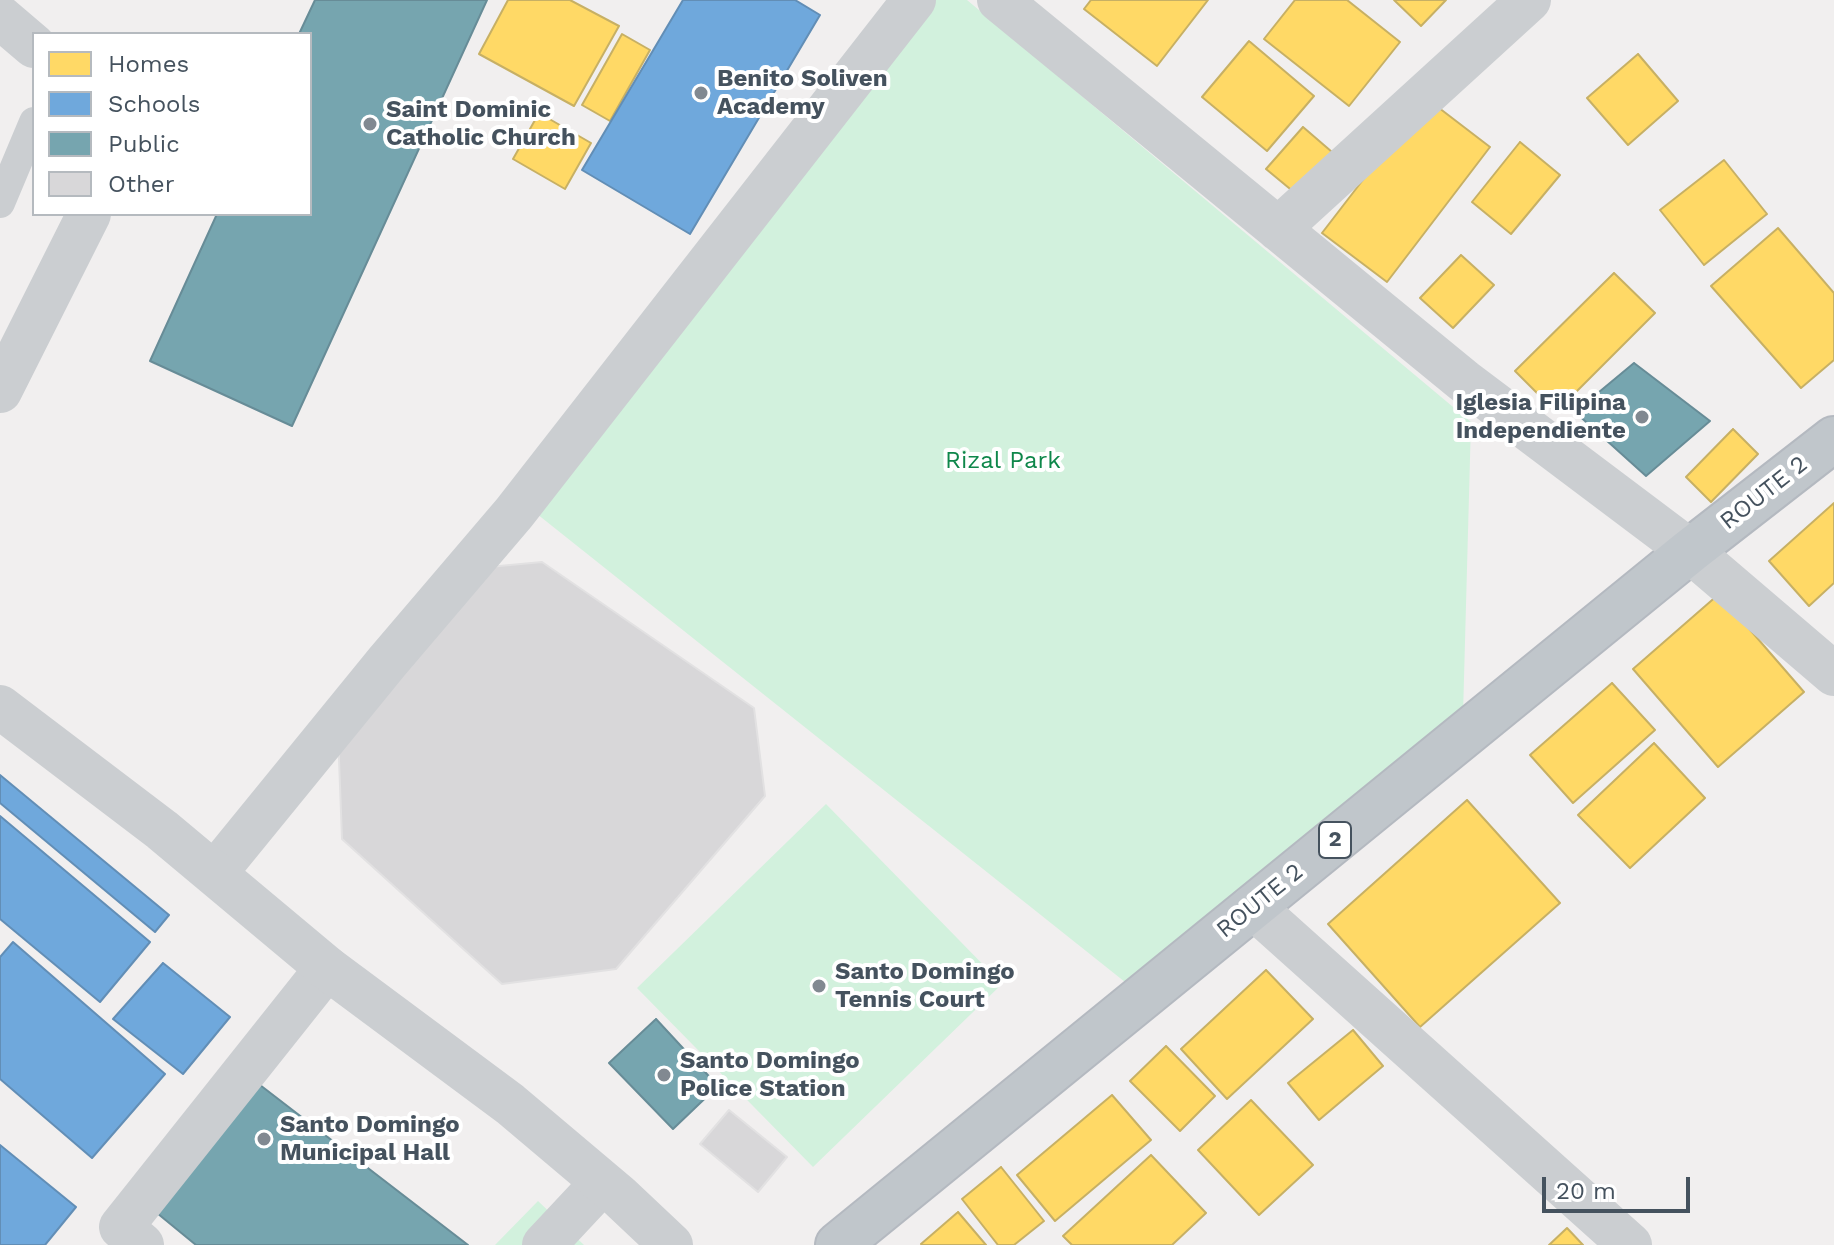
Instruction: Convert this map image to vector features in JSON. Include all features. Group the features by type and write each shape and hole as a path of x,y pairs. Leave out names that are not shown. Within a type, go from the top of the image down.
{"highway":[{"name":"ROUTE 2","path":"838,1245 1690,551 1834,439"}],"street":[{"path":"215,873 387,662 514,513 914,0"},
{"path":"999,0 1464,381 1690,551 1834,674"},
{"path":"1278,229 1529,0"},
{"path":"0,17 32,44"},
{"path":"0,391 88,216"},
{"path":"0,707 215,873 327,968 510,1104 671,1245"},
{"path":"1253,907 1630,1245"},
{"path":"123,1239 327,968"},
{"path":"544,1245 610,1190"},
{"path":"571,1245 610,1190"}],"lane":[{"path":"0,203 32,127"}],"green space":[{"name":"Rizal Park","path":"934,0 967,0 1471,422 1463,715 1125,982 532,510"},
{"name":"Santo Domingo Tennis Court","path":"826,804 1002,984 813,1167 637,988"},
{"path":"538,1201 584,1245 495,1245"}],"building: Homes":[{"path":"508,0 570,0 619,26 574,106 479,54"},
{"path":"1091,0 1208,0 1157,66 1084,9"},
{"path":"1295,0 1347,0 1400,42 1349,106 1264,39"},
{"path":"1394,0 1446,0 1421,26"},
{"path":"622,34 650,50 610,121 582,105"},
{"path":"1249,41 1314,96 1267,151 1202,97"},
{"path":"1638,54 1678,101 1628,145 1587,98"},
{"path":"1426,98 1490,147 1387,282 1322,233"},
{"path":"539,113 591,143 565,189 513,159"},
{"path":"1303,127 1332,152 1295,193 1266,169"},
{"path":"1520,142 1560,175 1511,234 1472,202"},
{"path":"1724,160 1767,214 1704,265 1660,210"},
{"path":"1778,228 1834,293 1834,360 1801,388 1711,286"},
{"path":"1461,255 1494,285 1453,328 1420,298"},
{"path":"1614,273 1655,313 1556,412 1515,371"},
{"path":"1733,429 1758,454 1711,502 1686,477"},
{"path":"1834,503 1834,583 1809,606 1769,561"},
{"path":"1719,594 1804,692 1718,767 1633,669"},
{"path":"1612,683 1655,730 1573,803 1530,755"},
{"path":"1654,743 1705,798 1630,868 1578,815"},
{"path":"1467,800 1560,903 1420,1027 1328,924"},
{"path":"1266,970 1313,1019 1227,1099 1181,1049"},
{"path":"1353,1030 1383,1066 1319,1120 1288,1083"},
{"path":"1166,1046 1215,1096 1180,1131 1130,1081"},
{"path":"1112,1095 1151,1140 1055,1221 1017,1175"},
{"path":"1251,1100 1313,1165 1259,1215 1198,1150"},
{"path":"1151,1155 1206,1213 1172,1245 1072,1245 1063,1236"},
{"path":"1001,1167 1044,1221 1014,1245 998,1245 962,1199"},
{"path":"958,1212 986,1245 921,1244"},
{"path":"1567,1228 1583,1245 1549,1245"}],"building: Schools":[{"name":"Benito Soliven Academy","path":"683,0 795,0 820,15 690,234 582,170"},
{"path":"0,775 169,915 155,932 0,803"},
{"path":"0,816 150,942 100,1002 0,919"},
{"path":"13,942 165,1074 92,1158 0,1079 0,957"},
{"path":"163,963 230,1017 183,1074 113,1019"},
{"path":"0,1145 76,1207 45,1245 0,1245"}],"building: Public":[{"name":"Saint Dominic Catholic Church","path":"315,0 487,0 292,426 150,361 216,216 312,216 312,32 300,32"},
{"name":"Iglesia Filipina Independiente","path":"1634,363 1710,421 1646,476 1575,412"},
{"name":"Santo Domingo Police Station","path":"656,1019 718,1086 673,1129 609,1063"},
{"name":"Santo Domingo Municipal Hall","path":"247,1075 468,1245 196,1245 146,1204"}],"building: Other":[{"path":"542,562 754,708 765,796 616,969 502,984 342,839 338,733 478,568"},
{"path":"729,1110 787,1157 758,1192 700,1144"}],"place":[{"name":"Benito Soliven Academy","path":"701,93"},
{"name":"Saint Dominic Catholic Church","path":"370,124"},
{"name":"Iglesia Filipina Independiente","path":"1642,417"},
{"name":"Santo Domingo Tennis Court","path":"819,986"},
{"name":"Santo Domingo Police Station","path":"664,1075"},
{"name":"Santo Domingo Municipal Hall","path":"264,1139"}]}
